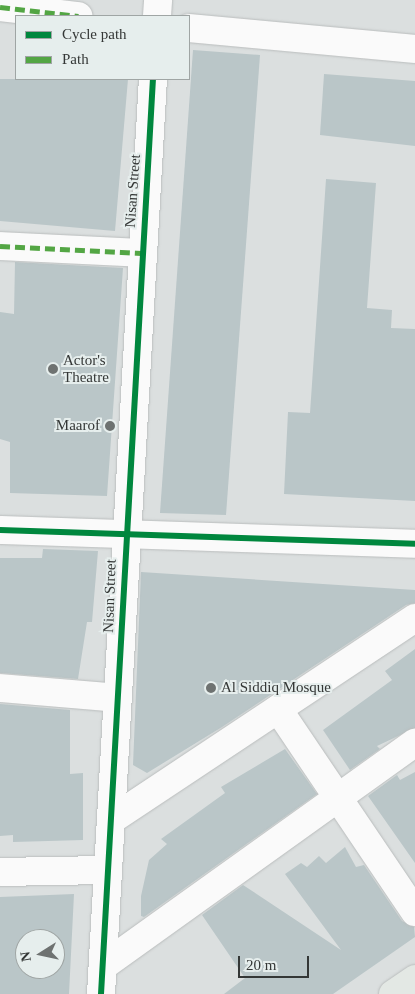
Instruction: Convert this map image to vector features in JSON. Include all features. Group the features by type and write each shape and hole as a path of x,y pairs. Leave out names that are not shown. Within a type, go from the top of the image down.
{"main road":[{"path":"393,994 415,979"}],"street":[{"path":"156,15 158,0"},
{"path":"0,7 69,15"},
{"path":"190,28 415,49"},
{"name":"Nisan Street","path":"101,994 125,536 152,80"},
{"path":"0,246 142,253"},
{"path":"0,530 125,536 415,544"},
{"path":"111,820 415,618"},
{"path":"0,688 118,698"},
{"path":"278,709 415,912"},
{"path":"103,966 415,743"},
{"path":"0,872 108,870"}],"building":[{"path":"193,50 260,55 226,515 160,513"},
{"path":"324,74 415,81 415,146 320,135"},
{"path":"0,79 128,80 115,231 0,221"},
{"path":"326,179 376,183 367,308 392,310 391,328 415,329 415,501 284,494 288,412 310,413"},
{"path":"15,262 123,268 107,496 10,493 10,442 0,439 0,312 14,314"},
{"path":"43,549 98,551 92,622 87,622 78,679 0,673 0,558 42,558"},
{"name":"Al Siddiq Mosque","path":"141,572 415,590 415,603 406,605 222,727 147,773 133,765"},
{"path":"415,649 415,728 377,746 380,749 350,770 323,730 392,680 385,671"},
{"path":"0,704 70,710 70,774 83,773 83,840 13,842 13,835 0,836"},
{"path":"285,749 317,794 144,917 141,916 141,896 149,860 167,844 161,839 225,793 221,787"},
{"path":"415,772 415,863 368,796 397,775 400,780"},
{"path":"345,847 356,867 364,865 402,921 414,927 415,937 333,994 224,994 245,978 202,915 243,885 341,950 285,874 301,863 307,867 319,856 326,863"},
{"path":"74,894 69,994 0,994 0,897"}],"marked path":[{"path":"0,7 69,15"},
{"path":"0,246 142,253"}],"cycle path":[{"path":"101,994 153,80"},
{"path":"0,530 415,544"}],"place":[{"name":"Actor's Theatre","path":"53,369"},
{"name":"Maarof","path":"110,426"},
{"name":"Al Siddiq Mosque","path":"211,688"}]}
